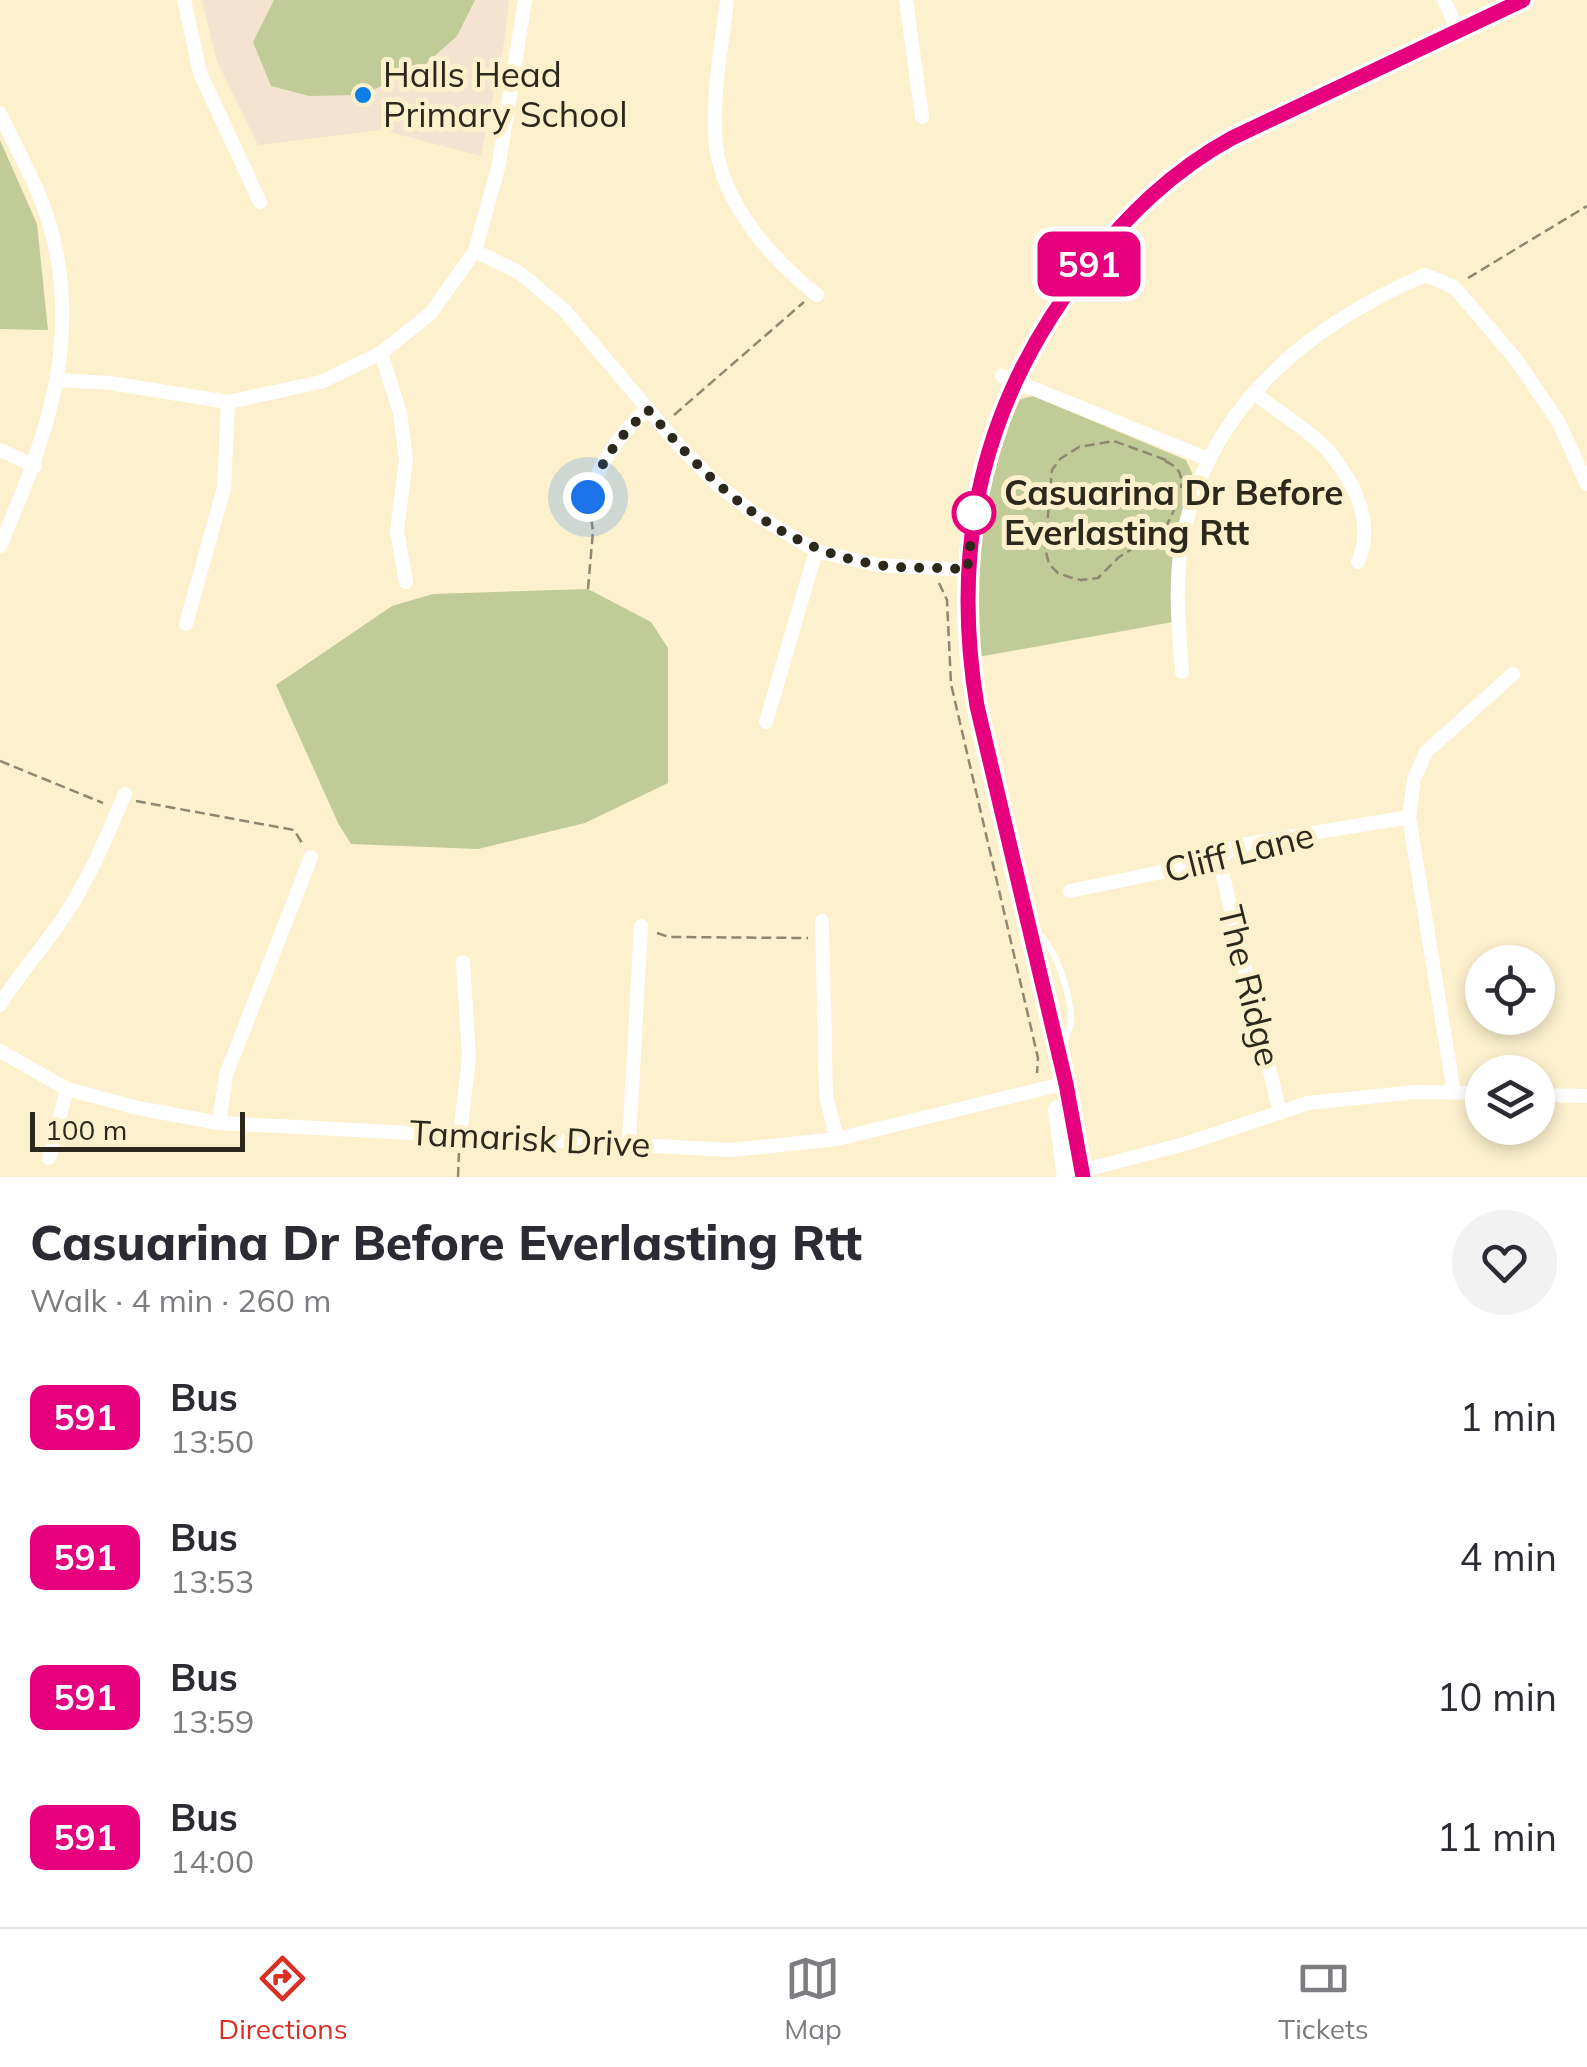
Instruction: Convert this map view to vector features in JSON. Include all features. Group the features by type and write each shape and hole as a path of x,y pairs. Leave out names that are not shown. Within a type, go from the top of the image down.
{"street":[{"path":"184,0 200,73 260,202"},
{"path":"59,380 228,402 321,382 381,353 431,313 475,251 499,164 525,0"},
{"path":"727,0 716,148 729,194 749,225 794,276 817,295"},
{"path":"906,0 922,117"},
{"path":"1465,1093 1416,1092 1308,1104 1075,1175 963,692 958,654 961,569 1008,378 1060,300 1112,235 1161,186 1194,161 1451,16 1492,0"},
{"path":"1451,16 1522,0"},
{"path":"0,112 49,221 60,266 63,312 59,380 35,466 0,546"},
{"path":"475,251 520,273 565,311 715,483 758,516 816,551 876,565 961,569"},
{"path":"1182,672 1178,596 1182,541 1208,459 1234,416 1276,368 1329,325 1377,296 1426,275 1454,287 1514,357 1558,420 1587,484"},
{"path":"381,353 400,413 406,459 397,531 406,582"},
{"path":"1008,378 1208,459"},
{"path":"1254,393 1329,452 1366,520 1366,543 1358,562"},
{"path":"186,624 224,488 228,402"},
{"path":"588,497 610,450 648,410"},
{"path":"0,450 35,466"},
{"path":"766,722 816,551"},
{"path":"961,569 977,706 1060,1056 1052,1082"},
{"path":"1454,1093 1409,817 1414,779 1426,752 1513,674"},
{"path":"0,1005 66,914 103,846 123,798"},
{"name":"Cliff Lane","path":"1070,892 1219,860 1235,846 1409,817"},
{"path":"219,1123 226,1075 311,857"},
{"name":"The Ridge","path":"1219,860 1280,1112"},
{"path":"822,921 826,1096 837,1139"},
{"path":"629,1143 642,926"},
{"path":"460,1136 469,1056 464,962"},
{"name":"Tamarisk Drive","path":"0,1051 67,1089 138,1108 219,1123 732,1150 837,1139 1052,1082"},
{"path":"49,1158 67,1089"},
{"path":"1555,1095 1587,1096"}],"path":[{"path":"1454,287 1587,206"},
{"path":"662,426 798,305 817,295"},
{"path":"1176,507 1166,529 1119,556 1098,578 1069,577 1049,564 1045,548 1052,470 1078,446 1114,441 1176,466 1182,478 1180,494"},
{"path":"588,497 593,531 588,589"},
{"path":"924,567 925,576 938,582 947,600 951,684 1038,1058 1052,1082"},
{"path":"0,761 102,804 123,798 143,800 294,830 311,857"},
{"path":"642,926 669,937 822,938"},
{"path":"458,1177 460,1136"}],"shaded area":[{"name":"Halls Head Primary School","path":"202,0 509,0 481,156 381,130 258,145 217,61"}],"green space":[{"path":"274,0 475,0 457,36 419,70 361,95 309,96 271,86 253,42"},
{"path":"0,140 37,224 48,330 0,329"},
{"path":"1033,396 1186,460 1192,473 1191,492 1179,524 1172,575 1173,622 978,657 973,618 980,512 1014,401"},
{"path":"588,589 651,622 668,648 668,783 585,823 478,849 351,844 276,685 392,606 433,594"}],"bus line":[{"name":"591","path":"1083,1177 1066,1084 969,659 966,591 970,536 996,426 1013,381 1060,300 1112,235 1161,186 1232,138 1523,0"}],"place":[{"name":"Halls Head Primary School","path":"363,95"},
{"name":"Casuarina Dr Before Everlasting Rtt","path":"974,513"}],"route":[{"path":"588,497 610,450 648,410 715,483 758,516 816,551 876,565 967,570 976,505 974,513"}]}
